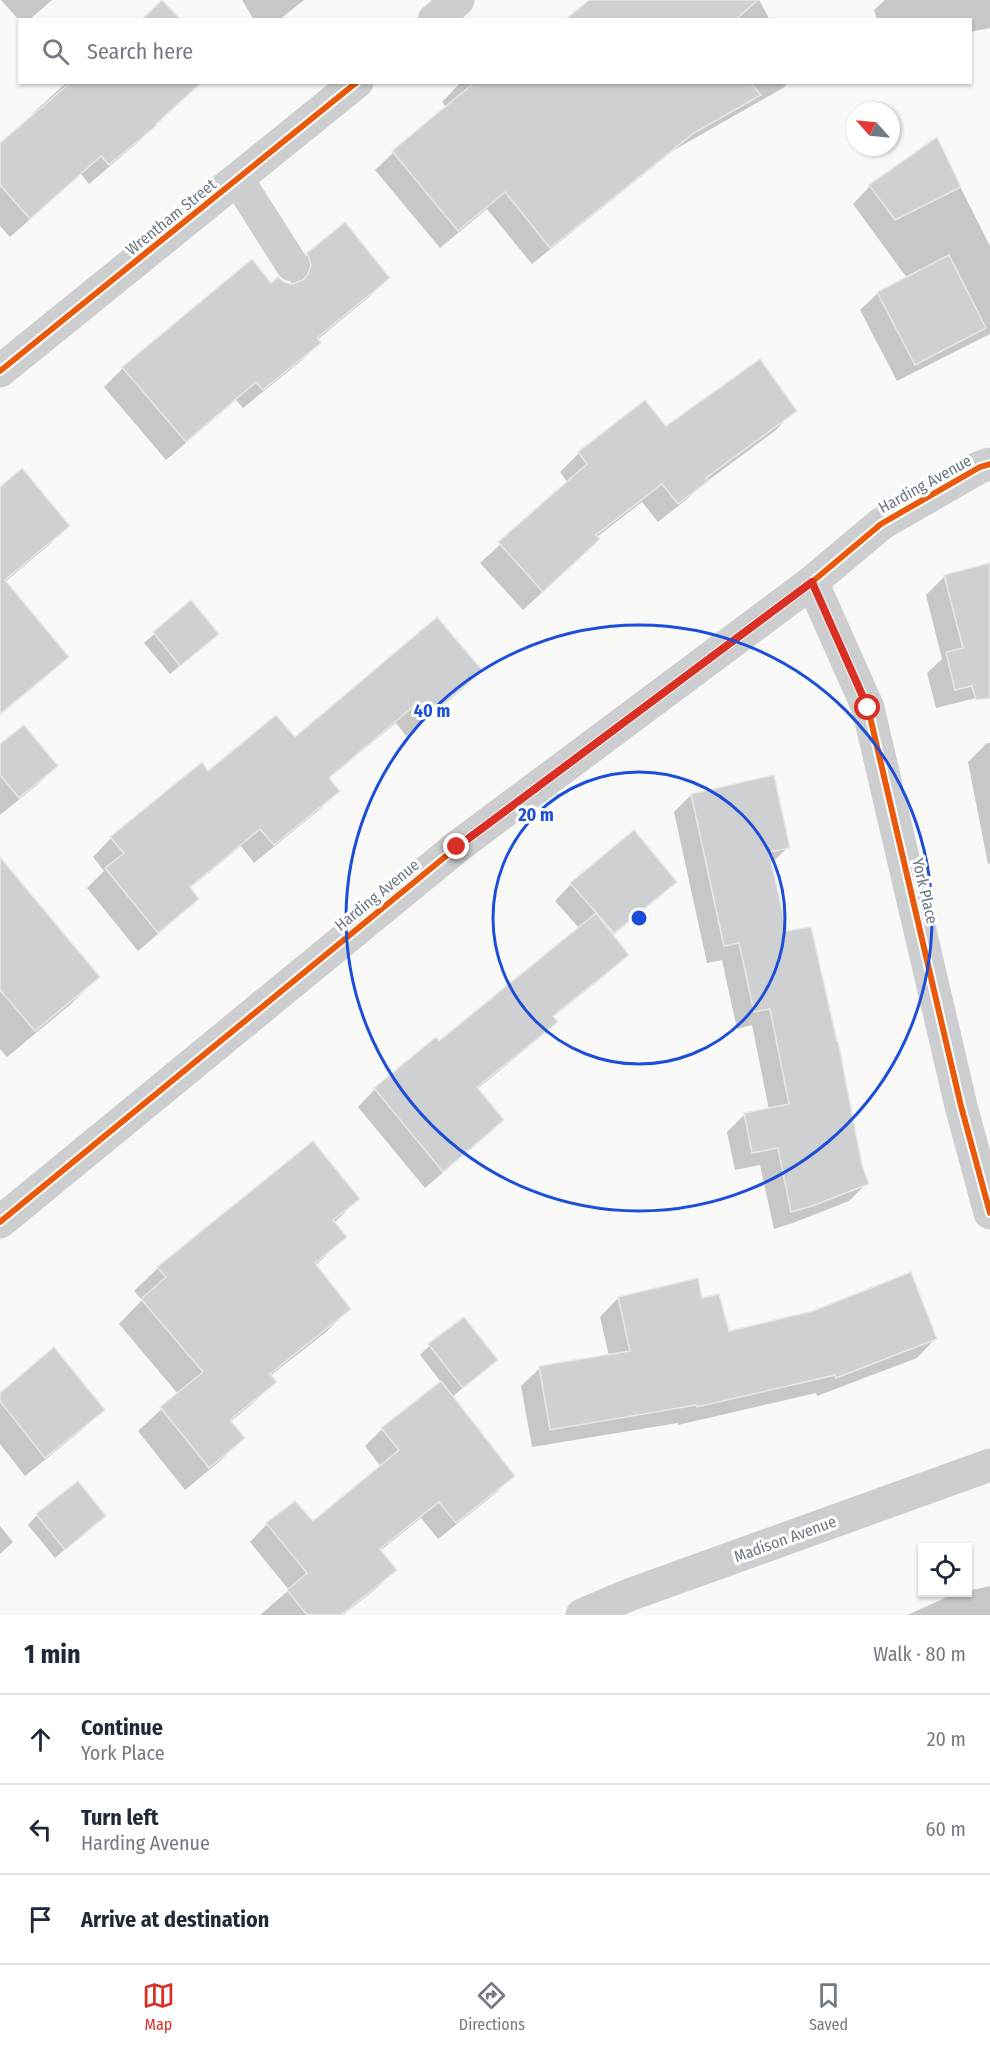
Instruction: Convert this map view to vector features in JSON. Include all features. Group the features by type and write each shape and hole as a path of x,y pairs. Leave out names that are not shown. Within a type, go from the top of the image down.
{"street":[{"name":"Wrentham Street","path":"0,371 355,84"},
{"path":"238,180 292,265"},
{"name":"Harding Avenue","path":"0,1222 457,847 812,582 881,524 980,467 990,464"},
{"name":"York Place","path":"812,582 868,708 961,1106 990,1214"},
{"name":"Madison Avenue","path":"582,1615 629,1595 990,1465"}],"building":[{"path":"162,0 179,18 143,18"},
{"path":"589,0 758,0 737,18 567,18"},
{"path":"69,84 200,84 157,125 109,165 101,156 30,219 0,185 0,143"},
{"path":"473,84 752,84 761,95 694,133 550,248 505,192 458,231 392,151"},
{"path":"937,137 961,187 895,220 869,185"},
{"path":"345,222 390,278 317,338 321,343 263,390 256,382 186,442 122,367 252,259 271,283 278,277 292,284 303,280 311,265 307,253"},
{"path":"949,255 986,328 915,365 877,292"},
{"path":"760,359 797,411 706,478 708,481 678,504 662,484 596,535 600,539 543,592 498,542 587,464 578,452 645,400 666,426"},
{"path":"22,468 70,526 5,580 69,657 0,714 0,487"},
{"path":"990,563 990,698 976,700 972,686 955,690 946,652 963,648 944,575"},
{"path":"191,600 219,634 180,666 153,632"},
{"path":"437,617 483,671 426,719 415,705 329,778 340,791 274,845 260,829 190,887 199,899 158,933 105,868 124,853 110,837 202,762 208,771 276,715 295,737"},
{"path":"24,725 58,766 19,798 0,775 0,744"},
{"path":"774,775 790,848 769,852 787,931 811,927 838,1041 862,1165 869,1184 791,1212 778,1148 752,1153 744,1113 789,1104 770,1009 754,1012 739,943 724,946 691,794"},
{"path":"634,830 677,882 614,933 570,883"},
{"path":"0,857 100,977 35,1031 0,990"},
{"path":"596,913 629,955 553,1016 558,1022 477,1087 504,1120 443,1172 374,1088 436,1037 439,1041"},
{"path":"313,1141 360,1199 333,1220 347,1237 315,1263 351,1309 270,1374 277,1382 230,1420 245,1438 209,1468 160,1407 203,1372 141,1299 166,1277 157,1267"},
{"path":"911,1272 937,1339 836,1378 835,1375 697,1407 696,1405 550,1430 539,1366 630,1351 618,1297 698,1278 702,1298 719,1294 729,1331 813,1311"},
{"path":"464,1317 498,1360 463,1388 428,1344"},
{"path":"54,1347 105,1410 45,1458 0,1401 0,1393"},
{"path":"441,1381 515,1476 456,1523 439,1502 380,1549 397,1570 341,1615 307,1615 287,1590 307,1573 266,1523 295,1501 313,1521 399,1450 381,1428"},
{"path":"78,1481 106,1516 65,1550 36,1514"}],"cycle path":[{"path":"0,371 355,84"},
{"path":"0,1222 457,847 812,582 881,524 980,467 990,464"},
{"path":"812,582 868,708 961,1106 990,1213"}],"route":[{"path":"457,847 812,582 868,708"}]}
